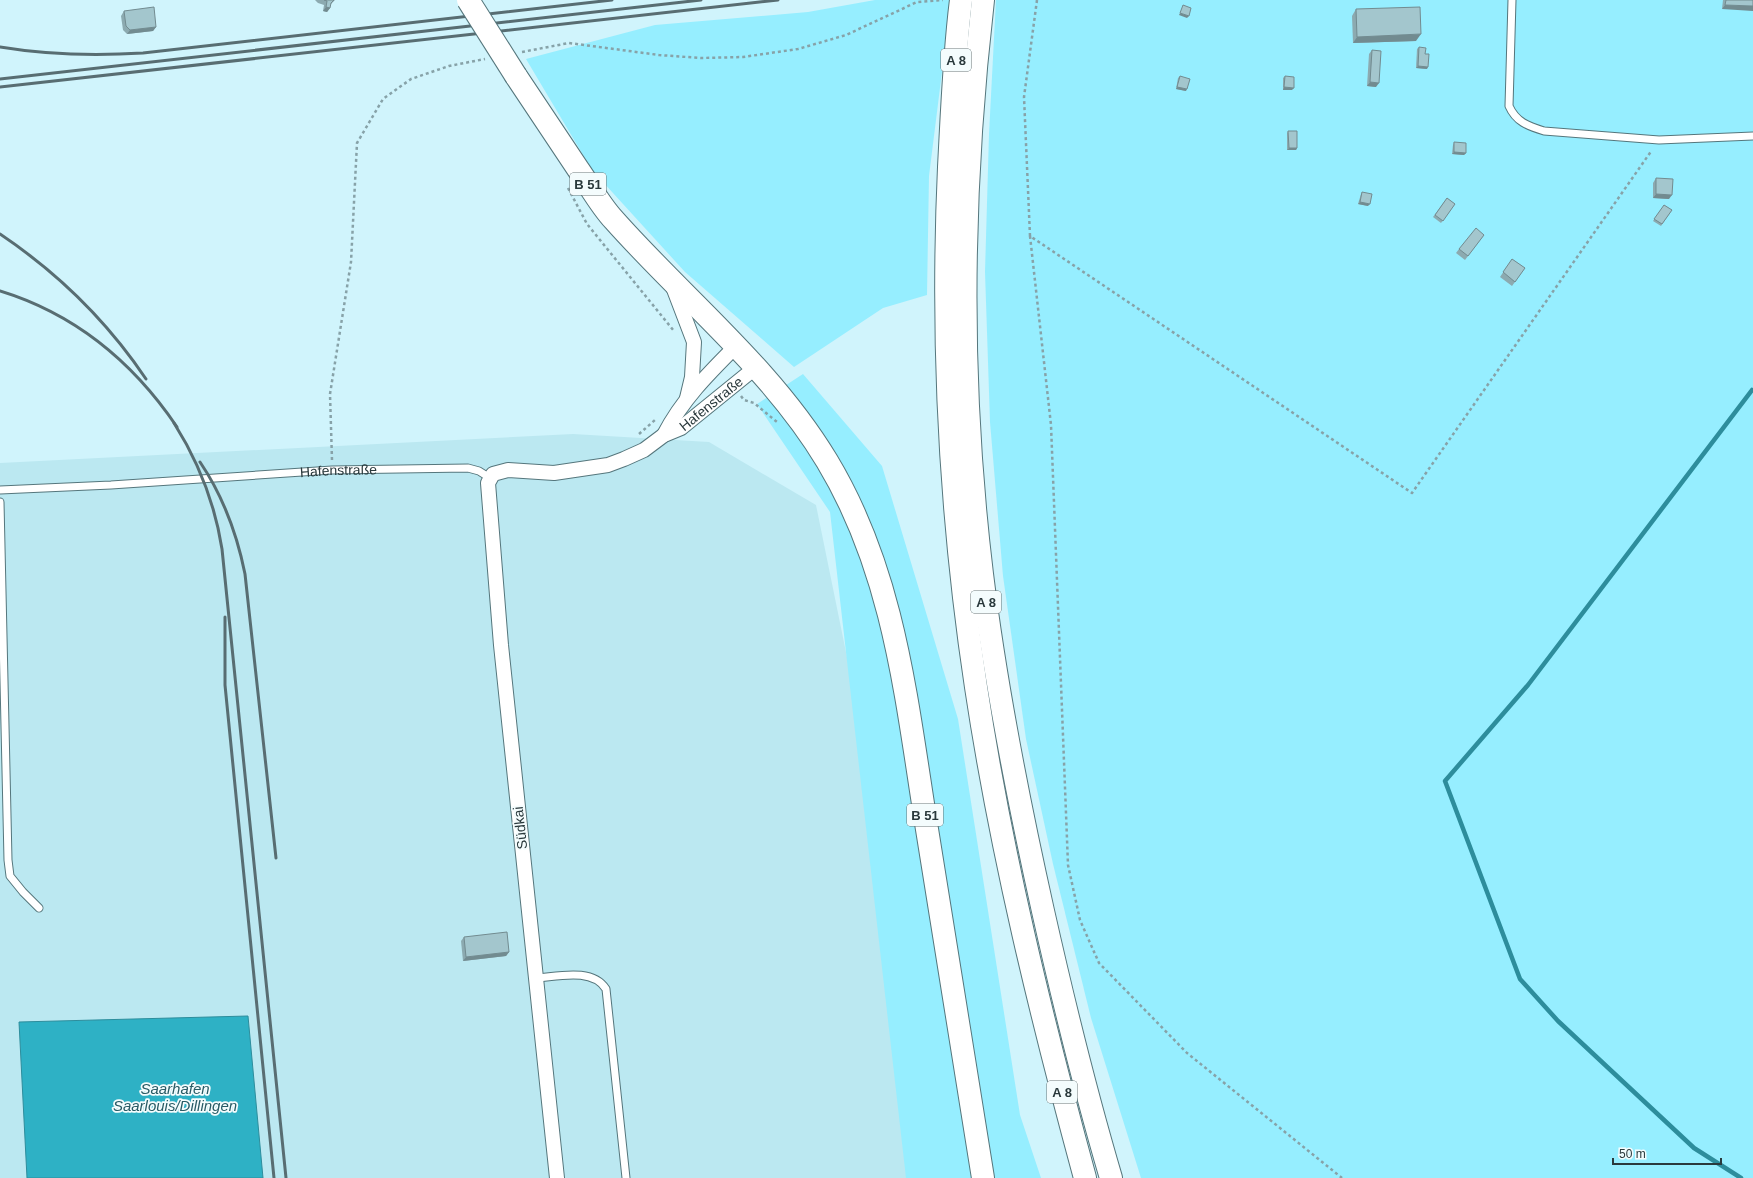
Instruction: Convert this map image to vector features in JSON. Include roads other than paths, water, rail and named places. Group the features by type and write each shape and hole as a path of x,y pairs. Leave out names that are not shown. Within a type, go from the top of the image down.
{"main road":[{"name":"B 51","path":"468,0 516,76 603,207 672,282 736,346 791,406 829,464 855,510 881,583 907,693 925,821 983,1178"},
{"name":"A 8","path":"961,6 951,130 946,296 947,383 952,478 961,576 976,686 1007,860 1040,1006 1085,1178"},
{"name":"A 8","path":"982,7 972,118 968,213 967,296 968,382 972,468 982,573 997,686 1028,845 1078,1061 1111,1178"}],"street":[{"name":"Hafenstraße","path":"672,282 694,342 692,377 687,398"},
{"name":"Hafenstraße","path":"664,436 673,417 687,398 736,346"},
{"name":"Hafenstraße","path":"490,478 496,472 508,470 554,473 608,465 644,450 664,436 681,428 756,368"},
{"name":"Südkai","path":"490,478 487,489 496,591 556,1178"}],"lane":[{"path":"1512,0 1509,106 1514,117 1528,126 1544,131 1659,140 1753,136"},
{"name":"Hafenstraße","path":"0,490 127,484 332,470 468,468 479,471 490,478"},
{"path":"0,502 8,860 10,876 22,892 40,908"},
{"path":"535,978 569,975 583,976 600,983 606,989 626,1178"}],"water":[{"name":"Saarhafen Saarlouis/Dillingen","path":"248,1016 263,1178 27,1178 19,1022"}],"waterway":[{"path":"1741,1178 1694,1148 1558,1021 1520,979 1445,781 1528,685 1752,390"}],"railway":[{"path":"0,47 36,52 71,54 143,53 612,0"},
{"path":"0,79 701,0"},
{"path":"0,87 778,0"},
{"path":"0,234 42,265 80,299 115,337 146,379"},
{"path":"0,291 53,313 100,343 121,361 141,382 160,403 177,427"},
{"path":"174,423 191,452 204,483 215,516 222,549 286,1178"},
{"path":"200,462 216,488 228,516 238,544 245,574 276,858"},
{"path":"225,617 225,685 274,1178"}]}
